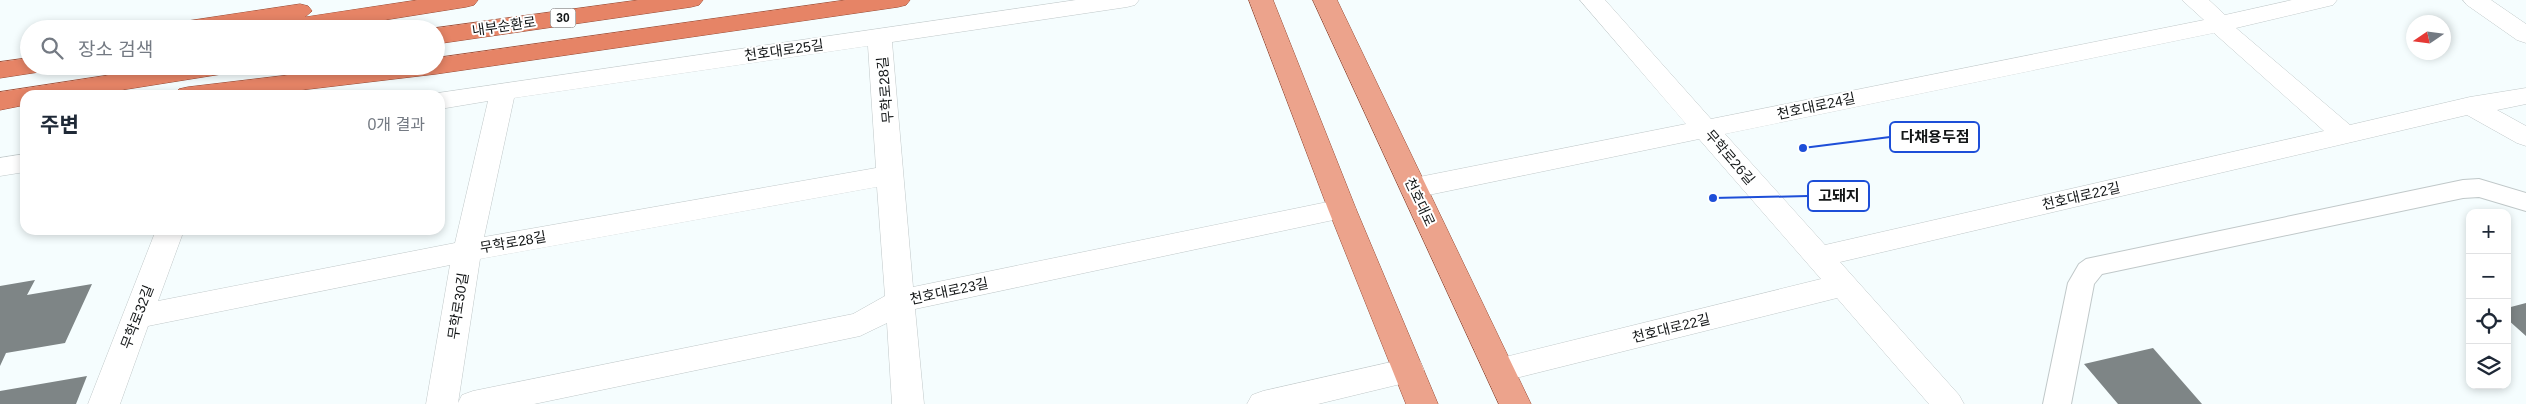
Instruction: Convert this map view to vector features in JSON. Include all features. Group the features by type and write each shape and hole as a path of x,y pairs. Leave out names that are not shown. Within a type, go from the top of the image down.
{"highway":[{"path":"243,20 368,0"},
{"path":"336,20 466,0"},
{"name":"내부순환로","path":"445,35 691,0"},
{"path":"445,65 898,0"},
{"path":"0,59 20,56"},
{"path":"0,70 20,67"},
{"path":"69,90 165,75"},
{"path":"231,90 359,75"},
{"path":"0,101 20,98"},
{"path":"0,117 20,115"}],"main road":[{"path":"1261,0 1342,209 1422,404"},
{"name":"천호대로","path":"1325,0 1516,404"}],"street":[{"name":"천호대로25길","path":"445,99 1127,0"},
{"name":"무학로26길","path":"1592,0 1948,404"},
{"path":"2194,0 2345,135"},
{"name":"천호대로24길","path":"1414,188 2219,24 2325,0"},
{"path":"2475,0 2526,35"},
{"name":"무학로28길","path":"879,36 908,404"},
{"name":"무학로30길","path":"442,404 467,251 503,91"},
{"name":"천호대로22길","path":"1818,257 2470,106 2526,96"},
{"path":"2470,106 2526,137"},
{"path":"0,167 20,165"},
{"name":"무학로28길","path":"137,317 467,251 891,175"},
{"name":"천호대로23길","path":"473,404 860,324 901,301 1342,209"},
{"name":"무학로32길","path":"104,404 168,235"},
{"name":"천호대로22길","path":"1500,370 1843,285"},
{"path":"1263,404 1409,370"}],"lane":[{"path":"2057,404 2081,283 2088,271 2095,266 2464,189 2479,188 2526,202"}],"pier":[{"path":"238,0 795,0 445,54 445,20 110,20"},
{"path":"20,34 20,75 428,75 427,78 342,90 20,90 20,134 0,137 0,37"}],"building":[{"path":"35,280 27,295 92,284 65,343 6,353 0,366 0,286"},
{"path":"2526,303 2526,336 2511,323 2511,307"},
{"path":"2153,348 2202,404 2118,404 2084,364"},
{"path":"87,376 76,404 0,404 0,391"}],"place":[{"name":"다채용두점","path":"1803,148"},
{"name":"고돼지","path":"1713,198"}]}
